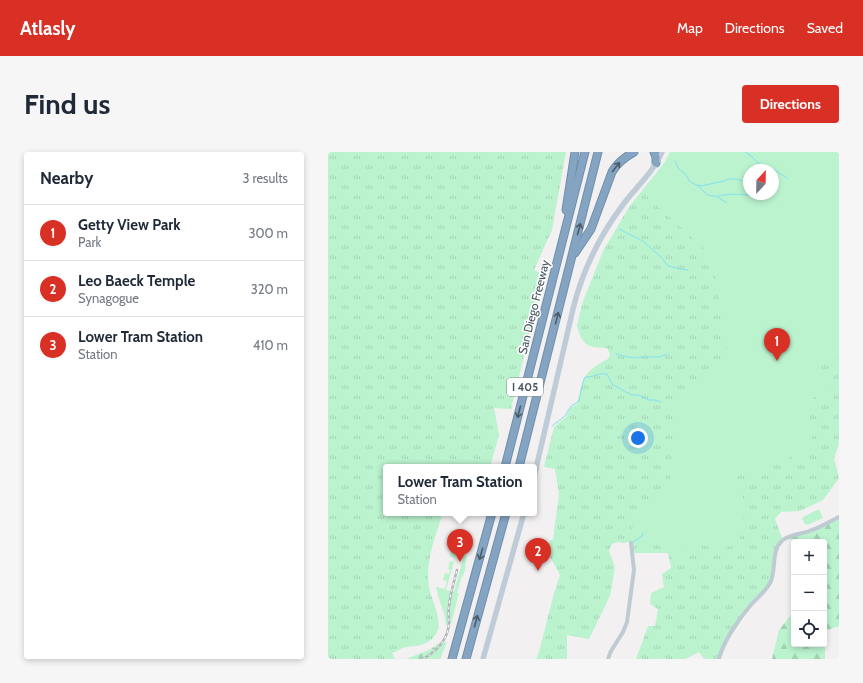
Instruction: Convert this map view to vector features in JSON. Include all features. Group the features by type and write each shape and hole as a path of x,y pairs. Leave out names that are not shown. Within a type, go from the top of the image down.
{"highway":[{"path":"557,259 576,152"},
{"name":"San Diego Freeway","path":"506,464 585,152"},
{"path":"576,188 581,183 589,152"},
{"path":"571,259 590,229 612,172 623,159 634,152"},
{"path":"654,152 656,163"},
{"name":"San Diego Freeway","path":"519,464 596,154"},
{"path":"452,659 492,516"},
{"path":"466,659 505,517"}],"main road":[{"path":"537,464 575,299 582,279 597,246 610,224 656,163 662,152"},
{"path":"483,659 523,516"}],"street":[{"path":"719,659 731,633 749,608 771,582 776,553 778,546 783,540 811,531 839,517"},
{"path":"608,659 627,622 634,570 630,543"}],"green space":[{"path":"328,152 566,152 552,230 534,270 544,275 511,409 494,408 499,435 491,464 383,464 383,516 442,516 428,568 429,587 438,621 436,633 429,642 403,648 392,653 395,659 328,659"},
{"path":"670,152 839,152 839,444 834,458 839,478 823,500 800,511 781,512 775,519 783,540 778,546 771,582 749,608 721,652 719,659 704,659 699,652 685,659 636,659 648,626 655,626 658,609 650,604 651,593 664,587 662,574 671,568 668,553 632,553 631,543 618,542 612,544 609,551 615,567 610,596 589,639 567,635 567,659 536,659 560,575 547,551 550,540 553,540 559,494 555,469 544,467 554,427 566,417 570,408 577,404 585,377 593,368 608,359 610,354 607,348 593,347 586,344 581,338 577,326 582,304 603,251 629,207 665,162"},
{"path":"670,152 839,152 839,358 820,364 816,374 829,387 826,392 806,402 814,432 807,452 733,477 746,504 740,539 725,549 685,542 681,566 652,539 629,543 634,519 670,487 674,403 728,358 713,257 643,193 665,162"},
{"path":"819,509 823,518 807,525 805,524 802,519 803,517"},
{"path":"839,517 839,626 827,630 827,539 791,539 791,541 789,537 811,531"},
{"path":"452,550 457,551 446,590 454,592 464,555 467,556 466,566 457,593 459,593 451,624 446,625 436,587 445,589 447,581 443,580 445,573 449,574 450,570 448,569 450,561 453,562 454,558 450,556"},
{"path":"791,615 791,647 825,647 825,659 772,659 779,630"},
{"path":"447,642 440,659 406,659 431,649 439,643"}],"waterway":[{"path":"745,152 759,164 775,170 787,178"},
{"path":"675,161 678,168 686,175 690,182 697,185 708,195 716,196 727,203"},
{"path":"698,185 701,186 732,179 743,181"},
{"path":"718,196 743,194"},
{"path":"619,229 643,241 661,257 668,266 688,270"},
{"path":"616,354 637,358 667,355"},
{"path":"552,426 565,416 571,406 579,401 585,377 607,374 612,384 626,392 649,400 661,402"},
{"path":"633,542 642,536 643,533"}],"railway":[{"path":"423,659 437,649 446,635 449,623 450,598 457,570"}],"place":[{"name":"Getty View Park","path":"777,361"},
{"name":"Lower Tram Station","path":"460,562"},
{"name":"Leo Baeck Temple","path":"538,571"}]}
